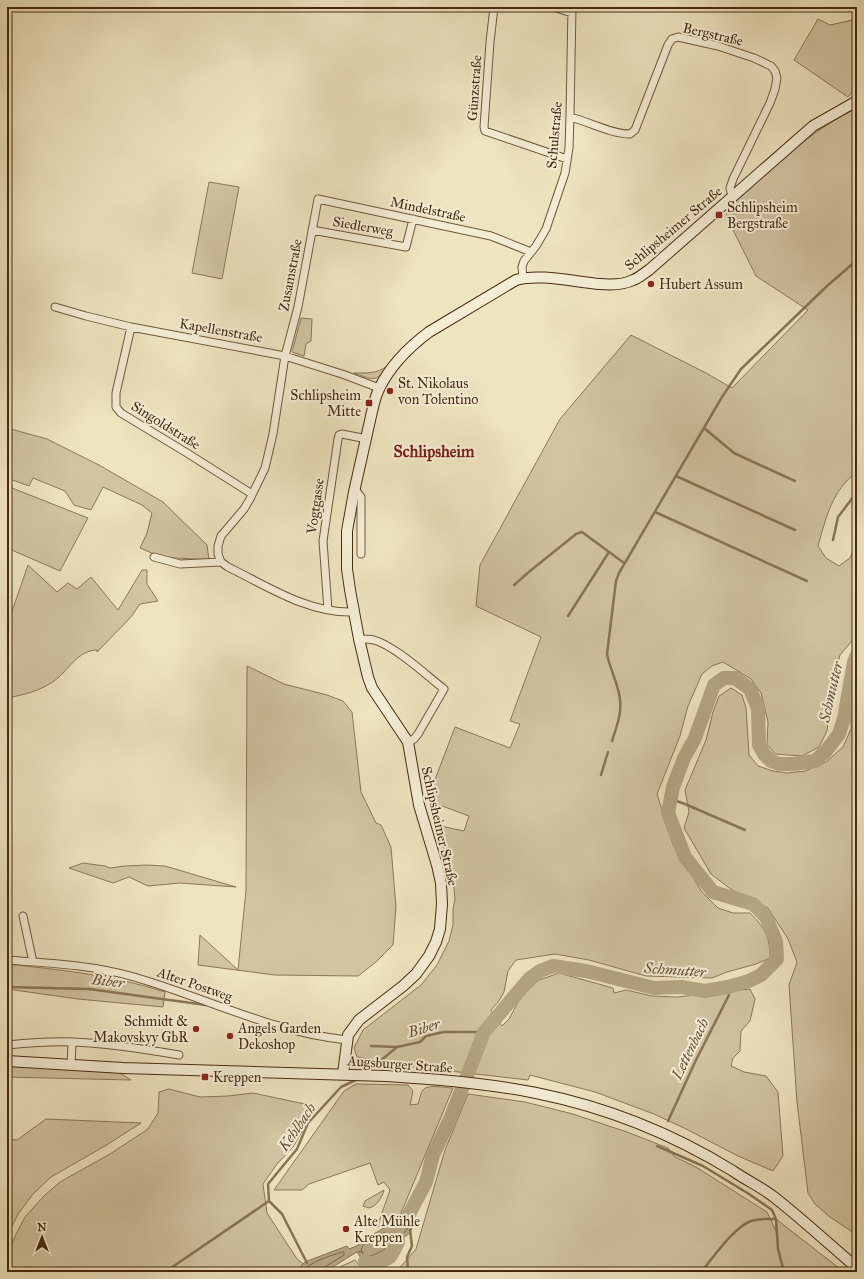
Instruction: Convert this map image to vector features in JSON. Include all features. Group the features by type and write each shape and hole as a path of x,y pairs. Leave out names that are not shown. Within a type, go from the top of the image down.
{"street":[{"name":"Günzstraße","path":"494,7 490,42 484,127 485,131 567,159"},
{"path":"553,7 572,10"},
{"name":"Schulstraße","path":"523,278 522,267 524,261 536,246 546,229 565,173 570,117 572,10"},
{"name":"Bergstraße","path":"570,117 622,134 630,134 635,130 668,45 672,39 678,37 718,46 754,58 771,66 775,71 777,78 775,90 733,179 730,188 732,196"},
{"name":"Schlipsheimer Straße","path":"346,1074 347,1040 351,1030 359,1020 416,974 429,956 436,942 440,929 442,904 441,883 419,805 408,742 372,688 368,677 359,639 347,568 348,524 366,439 379,388 395,365 419,340 429,332 510,283 523,278 540,277 612,285 623,284 634,280 649,270 814,126 857,100"},
{"name":"Mindelstraße","path":"318,199 491,236 530,252"},
{"name":"Zusamstraße","path":"221,562 218,554 218,546 221,536 244,509 265,468 273,434 285,356 298,307 318,199"},
{"name":"Siedlerweg","path":"312,230 406,246 413,219"},
{"name":"Kapellenstraße","path":"55,307 131,327 285,356 339,373 379,388"},
{"name":"Singoldstraße","path":"131,327 116,393 116,407 121,413 252,494"},
{"name":"Vogtgasse","path":"328,610 323,541 338,439 339,435 342,434 366,439"},
{"path":"355,489 361,497 361,554"},
{"path":"154,557 180,564 221,562 228,567 298,602 336,612 354,612"},
{"path":"359,639 376,640 394,650 444,689 418,734 414,739 408,742"},
{"path":"24,916 33,962"},
{"name":"Alter Postweg","path":"7,960 102,969 133,976 273,1024 318,1037 347,1040"},
{"path":"7,1045 31,1042 72,1042 179,1055"},
{"path":"71,1066 72,1042"},
{"name":"Augsburger Straße","path":"7,1062 71,1066 386,1076 447,1081 537,1093 581,1104 624,1118 662,1133 713,1159 773,1196 857,1268"}],"shaded area":[{"path":"818,19 830,25 857,19 857,90 852,92 848,97 794,60"},
{"path":"857,108 857,472 841,487 831,505 818,546 826,558 839,566 850,558 857,541 857,635 840,655 835,675 827,731 819,747 802,756 775,754 767,744 768,722 761,693 751,679 723,662 712,666 702,674 688,706 680,736 657,794 673,845 702,892 718,908 733,913 750,913 766,933 769,944 770,958 712,978 646,976 589,960 555,954 516,960 508,971 504,992 499,1001 491,1010 502,1026 509,1019 518,1002 527,991 539,980 559,973 613,988 614,993 626,990 652,996 677,997 750,989 755,999 750,1021 741,1031 740,1051 733,1058 731,1066 744,1072 766,1076 778,1092 783,1156 773,1171 738,1156 654,1114 595,1092 530,1075 528,1080 406,1066 357,1057 354,1048 363,1030 421,985 437,965 449,941 453,925 453,909 455,899 454,888 447,858 436,825 464,831 469,816 434,803 431,790 455,727 510,748 520,724 510,721 541,637 476,606 480,565 560,419 631,335 706,373 732,388 808,310 756,276 726,216 730,206 790,152 822,128"},
{"path":"209,182 239,187 222,279 192,273"},
{"path":"301,318 312,319 311,341 306,344 304,356 292,352"},
{"path":"387,366 377,378 369,378 354,373 375,372"},
{"path":"7,428 47,439 99,465 163,502 207,545 209,560 161,557 140,548 147,533 152,513 142,505 103,487 91,510 74,505 65,491 33,478 29,486 7,478"},
{"path":"7,486 88,518 60,571 7,548"},
{"path":"28,565 57,592 68,583 77,589 91,577 118,610 142,570 147,570 147,584 158,601 140,604 131,617 97,652 97,650 84,653 54,681 31,692 7,698 7,626"},
{"path":"247,666 284,684 327,695 343,701 352,712 361,792 376,823 381,825 391,847 396,907 393,945 376,962 358,976 275,975 198,965 200,935 238,970 246,890"},
{"path":"731,688 742,695 746,708 749,755 758,766 773,771 787,773 805,771 826,762 843,747 851,729 851,711 857,690 857,1235 830,1217 815,1204 808,1193 797,1102 789,985 797,962 788,939 768,908 732,890 711,874 684,828 689,812 685,790 706,740 713,712 719,696"},
{"path":"83,863 110,868 147,865 165,866 236,887 180,883 148,886 129,877 113,883 69,868"},
{"path":"7,964 106,977 145,986 165,992 163,1007 78,999 7,989"},
{"path":"7,1065 118,1072 131,1080 7,1077"},
{"path":"356,1084 408,1085 413,1091 410,1105 418,1104 422,1092 426,1088 433,1086 453,1088 399,1218 377,1227 390,1190 384,1182 378,1185 370,1163 309,1184 302,1190 274,1190 344,1091"},
{"path":"169,1089 200,1097 253,1093 305,1104 316,1108 293,1147 277,1164 263,1184 267,1213 297,1259 314,1272 7,1272 7,1256 25,1217 44,1196 60,1182 110,1154 148,1129 158,1113 159,1092"},
{"path":"468,1094 525,1102 573,1114 627,1132 668,1148 675,1157 696,1167 767,1212 776,1231 776,1219 844,1272 396,1272 416,1249 445,1150"},
{"path":"46,1119 141,1123 105,1146 51,1177 33,1194 18,1214 7,1237 7,1139 17,1140"},
{"path":"384,1190 377,1204 369,1208 363,1206 365,1201"},
{"path":"355,1260 365,1272 329,1272"}],"water":[{"path":"403,1216 410,1218 413,1222 411,1231 378,1258 367,1261 362,1259 358,1253 362,1252 361,1251 355,1253 325,1272 295,1272 305,1262 347,1246 349,1249 359,1245 358,1242"}],"waterway":[{"path":"612,741 618,721 620,705 618,689 607,654 616,581 619,573 722,397 741,369 827,286 857,260"},
{"path":"704,428 734,453 795,481"},
{"path":"676,476 795,530"},
{"path":"833,540 838,517 857,492"},
{"path":"655,512 807,581"},
{"path":"514,585 576,534 582,532 624,563"},
{"path":"568,616 609,552"},
{"name":"Schmutter","path":"393,1230 407,1218 426,1182 433,1155 451,1117 484,1032 529,979 540,971 553,966 586,971 654,988 681,987 705,991 749,981 761,975 777,959 776,941 766,917 753,904 713,892 685,857 668,813 673,787 684,758 695,738 714,685 724,678 735,678 750,689 758,708 759,745 764,754 771,761 779,764 815,761 826,751 839,734 844,718 854,662 857,655"},
{"path":"601,775 608,752"},
{"path":"671,799 745,830"},
{"name":"Biber","path":"7,987 89,989 206,1005"},
{"name":"Lettenbach","path":"668,1121 696,1060 729,995 728,987"},
{"name":"Biber","path":"371,1046 397,1047 420,1042 426,1036 444,1032 484,1032"},
{"name":"Kehlbach","path":"367,1072 397,1047"},
{"name":"Kehlbach","path":"165,1272 269,1201 268,1184 297,1149 308,1123 341,1087 358,1079"},
{"name":"Lettenbach","path":"657,1146 703,1166 772,1210 776,1219 778,1249 784,1272"},
{"name":"Kehlbach","path":"269,1201 282,1214 307,1263"},
{"name":"Lettenbach","path":"701,1272 731,1236 744,1224 758,1219 776,1219"},
{"name":"Schmutter","path":"365,1261 370,1265 378,1266 390,1257 398,1242 396,1228 392,1231"},
{"path":"407,1272 407,1257 412,1246 410,1230"}],"place":[{"name":"Schlipsheim Bergstraße","path":"719,215"},
{"name":"Hubert Assum","path":"651,284"},
{"name":"St. Nikolaus von Tolentino","path":"390,391"},
{"name":"Schlipsheim Mitte","path":"369,403"},
{"name":"Schmidt & Makovskyy GbR","path":"196,1029"},
{"name":"Angels Garden Dekoshop","path":"230,1036"},
{"name":"Kreppen","path":"205,1077"},
{"name":"Alte Mühle Kreppen","path":"346,1229"}],"district":[{"name":"Schlipsheim","path":"434,451"}]}
